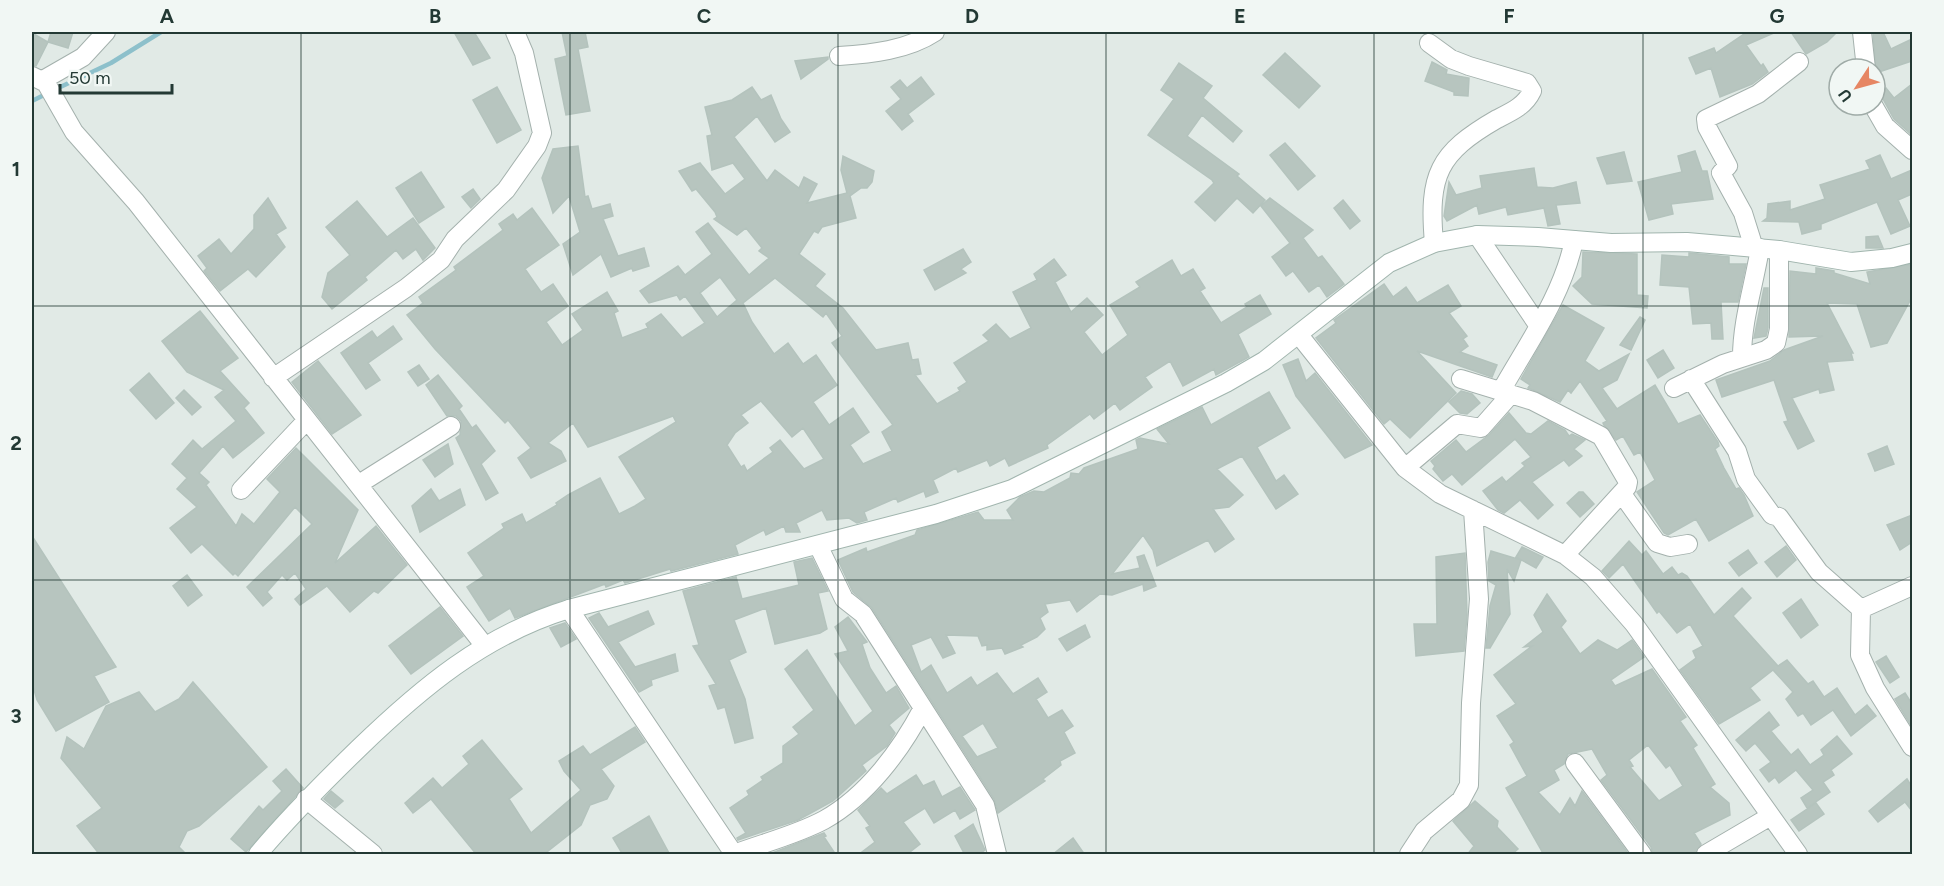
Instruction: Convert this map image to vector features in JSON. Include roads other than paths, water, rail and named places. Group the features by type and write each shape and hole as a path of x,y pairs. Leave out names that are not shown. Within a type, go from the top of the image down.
{"street":[{"path":"106,32 83,57 41,81 74,132 136,202 484,645"},
{"path":"273,378 406,288 441,260 455,239 506,190 537,146 542,133 524,53 515,32"},
{"path":"839,56 871,54 923,40 935,32"},
{"path":"1862,32 1865,57"},
{"path":"1429,43 1451,58 1469,66 1527,83 1532,91 1521,106 1463,140 1448,155 1431,203 1434,243"},
{"path":"1742,357 1743,327 1751,304 1757,248 1743,213 1721,173 1728,166 1707,127 1706,119 1758,94 1799,62"},
{"path":"1880,117 1885,126 1912,150"},
{"path":"1477,235 1538,325"},
{"path":"258,855 306,799 418,692 484,645 530,621 767,556 818,545 970,504 1012,489 1226,383 1264,361 1389,263 1434,243 1477,235 1619,243 1687,242 1779,250 1851,262 1892,258 1912,253"},
{"path":"1405,468 1457,424 1482,428 1506,393 1563,279 1574,240"},
{"path":"1674,388 1742,357 1766,350 1778,338 1779,250"},
{"path":"1299,335 1405,468 1440,494 1565,555 1593,577 1617,602 1798,855"},
{"path":"1461,379 1543,405 1601,436 1628,482 1622,494 1565,555"},
{"path":"1691,379 1737,451 1742,472 1754,491 1772,515 1779,517 1819,572 1861,609 1860,655 1875,688 1912,747"},
{"path":"241,490 307,420"},
{"path":"359,484 451,426"},
{"path":"1622,494 1657,543 1670,547 1688,544"},
{"path":"1409,855 1419,836 1461,800 1469,785 1471,703 1479,599 1473,510"},
{"path":"818,545 844,599 863,614 985,805 997,855"},
{"path":"1861,609 1912,586"},
{"path":"569,609 733,854 766,849 841,808 891,761 923,708"},
{"path":"1575,763 1642,855"},
{"path":"306,799 373,855"},
{"path":"1706,855 1769,817"}],"waterway":[{"path":"54,90 111,63 161,32"},
{"path":"32,101 46,94"}]}
